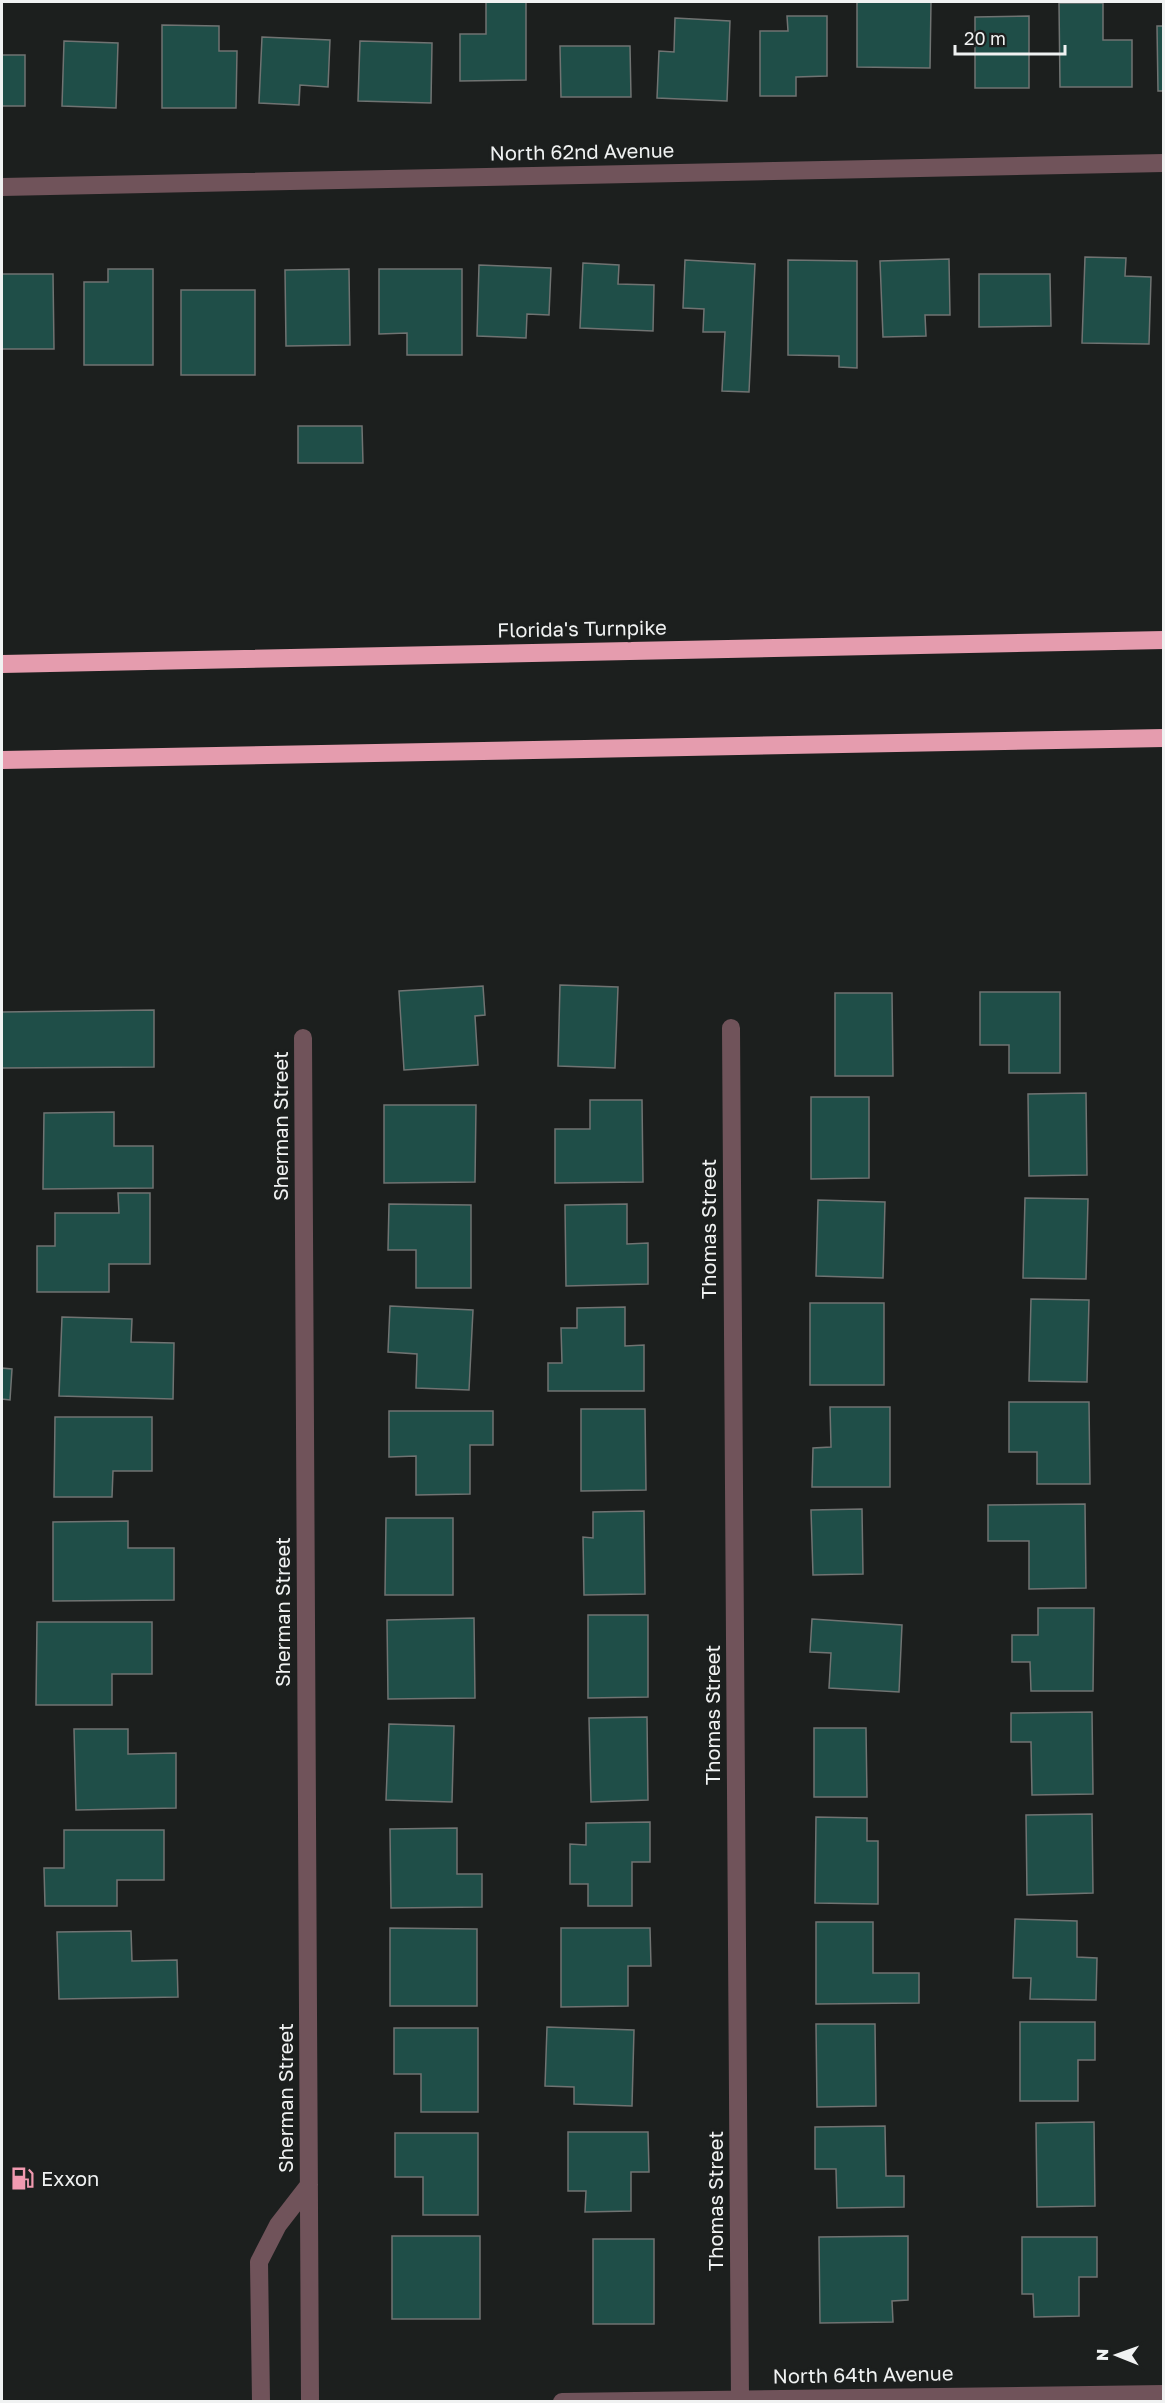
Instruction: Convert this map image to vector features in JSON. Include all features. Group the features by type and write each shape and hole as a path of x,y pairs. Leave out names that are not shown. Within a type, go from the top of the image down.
{"highway":[{"name":"Florida's Turnpike","path":"2,664 1164,640"},
{"path":"2,760 1164,738"}],"street":[{"name":"North 62nd Avenue","path":"2,187 1164,163"},
{"name":"Thomas Street","path":"730,1028 740,2400"},
{"name":"Sherman Street","path":"303,1038 310,2402"},
{"name":"Sherman Street","path":"261,2402 259,2262 278,2225 309,2185"},
{"name":"North 64th Avenue","path":"562,2402 1164,2394"}],"building":[{"path":"486,2 526,2 526,80 460,81 460,34 486,34"},
{"path":"857,2 931,2 930,68 857,67"},
{"path":"1059,3 1103,3 1103,40 1132,40 1132,87 1060,87"},
{"path":"787,16 827,16 827,76 796,77 796,96 760,96 760,31 788,31"},
{"path":"1029,16 1029,88 975,88 975,17"},
{"path":"675,18 730,21 727,101 657,98 659,51 674,52"},
{"path":"162,25 219,26 219,51 237,51 236,108 162,108"},
{"path":"1157,26 1164,26 1164,91 1158,91"},
{"path":"262,37 330,40 328,87 300,85 299,105 259,103"},
{"path":"64,41 118,43 116,108 62,106"},
{"path":"360,41 432,43 431,103 358,101"},
{"path":"560,46 630,46 631,97 561,97"},
{"path":"2,55 25,55 25,106 2,106"},
{"path":"1085,257 1126,258 1125,276 1151,277 1149,344 1082,343"},
{"path":"949,259 950,315 925,315 926,336 883,337 880,261"},
{"path":"685,260 755,264 749,392 722,391 725,332 703,332 704,309 683,308"},
{"path":"788,260 857,261 857,368 839,367 839,356 788,355"},
{"path":"583,263 619,265 618,284 654,285 653,331 580,328"},
{"path":"479,265 551,268 549,315 527,314 526,338 477,336"},
{"path":"108,269 153,269 153,365 84,365 84,282 108,282"},
{"path":"349,269 350,345 286,346 285,270"},
{"path":"379,269 462,269 462,355 407,355 407,333 379,334"},
{"path":"2,274 53,274 54,349 2,349"},
{"path":"979,274 1050,274 1051,326 979,327"},
{"path":"181,290 255,290 255,375 181,375"},
{"path":"298,426 362,426 363,463 298,463"},
{"path":"560,985 618,987 615,1068 558,1066"},
{"path":"483,986 485,1015 475,1016 478,1065 404,1070 399,991"},
{"path":"980,992 1060,992 1060,1073 1009,1073 1009,1045 980,1045"},
{"path":"835,993 892,993 893,1076 835,1076"},
{"path":"154,1010 154,1067 2,1068 2,1012"},
{"path":"1086,1093 1087,1175 1029,1176 1028,1094"},
{"path":"811,1097 869,1097 869,1178 811,1179"},
{"path":"590,1100 642,1100 643,1182 555,1183 555,1129 590,1129"},
{"path":"384,1105 476,1105 475,1182 384,1183"},
{"path":"114,1112 114,1146 153,1146 153,1188 43,1189 44,1113"},
{"path":"118,1193 150,1193 150,1264 109,1264 109,1292 37,1292 37,1246 55,1246 55,1213 119,1213"},
{"path":"1025,1198 1088,1199 1086,1279 1023,1278"},
{"path":"818,1200 885,1202 883,1278 816,1276"},
{"path":"389,1204 471,1205 471,1288 416,1288 416,1250 388,1250"},
{"path":"627,1204 627,1244 648,1243 648,1284 566,1286 565,1205"},
{"path":"1031,1299 1089,1300 1087,1382 1029,1381"},
{"path":"810,1303 884,1303 884,1385 810,1385"},
{"path":"390,1306 473,1310 469,1390 416,1388 417,1354 388,1352"},
{"path":"625,1307 625,1346 644,1345 644,1391 548,1391 548,1363 562,1363 561,1328 577,1328 577,1308"},
{"path":"62,1317 132,1319 131,1342 174,1343 173,1399 59,1396"},
{"path":"2,1368 12,1369 10,1400 2,1399"},
{"path":"1009,1402 1089,1402 1090,1484 1037,1484 1037,1452 1009,1452"},
{"path":"830,1407 890,1407 890,1487 812,1487 813,1448 831,1447"},
{"path":"581,1409 645,1409 646,1490 581,1491"},
{"path":"389,1411 493,1411 493,1445 470,1445 470,1494 416,1495 416,1456 389,1457"},
{"path":"55,1417 152,1417 152,1471 113,1471 112,1497 54,1497"},
{"path":"1085,1504 1086,1588 1029,1589 1029,1541 988,1541 988,1505"},
{"path":"862,1509 863,1574 813,1575 811,1510"},
{"path":"644,1511 645,1594 584,1595 583,1537 593,1538 593,1512"},
{"path":"386,1518 453,1518 453,1595 385,1595"},
{"path":"128,1521 128,1548 174,1548 174,1600 53,1601 53,1522"},
{"path":"1038,1608 1094,1608 1093,1691 1031,1691 1030,1662 1012,1662 1012,1635 1038,1635"},
{"path":"588,1615 648,1615 648,1697 588,1698"},
{"path":"474,1618 475,1698 388,1699 387,1620"},
{"path":"812,1619 902,1625 899,1692 829,1688 831,1653 810,1652"},
{"path":"37,1622 152,1622 152,1674 112,1674 112,1705 36,1705"},
{"path":"1092,1712 1093,1794 1032,1795 1031,1742 1011,1742 1011,1713"},
{"path":"647,1717 648,1800 591,1802 589,1718"},
{"path":"389,1724 454,1726 452,1802 386,1800"},
{"path":"814,1728 866,1728 867,1797 814,1797"},
{"path":"74,1729 128,1729 128,1754 176,1753 176,1808 76,1810"},
{"path":"1092,1814 1093,1893 1027,1895 1026,1815"},
{"path":"816,1817 867,1818 867,1841 878,1841 878,1904 815,1903"},
{"path":"650,1822 650,1862 632,1862 632,1906 588,1906 588,1884 570,1884 570,1844 586,1845 586,1823"},
{"path":"457,1828 457,1874 482,1874 482,1907 391,1908 390,1829"},
{"path":"64,1830 164,1830 164,1880 117,1880 117,1906 45,1906 44,1868 64,1868"},
{"path":"1015,1919 1077,1921 1077,1957 1097,1958 1096,2000 1030,1999 1031,1978 1013,1978"},
{"path":"816,1922 873,1922 873,1973 919,1973 919,2003 816,2004"},
{"path":"390,1928 477,1929 477,2006 390,2006"},
{"path":"561,1928 650,1928 651,1966 628,1966 628,2006 561,2007"},
{"path":"131,1931 132,1961 177,1960 178,1997 59,1999 57,1932"},
{"path":"1020,2022 1095,2022 1095,2060 1078,2060 1078,2101 1020,2101"},
{"path":"816,2024 875,2024 876,2106 817,2107"},
{"path":"547,2027 634,2030 632,2106 574,2104 574,2087 545,2086"},
{"path":"394,2028 478,2028 478,2112 421,2112 421,2074 394,2074"},
{"path":"1094,2122 1095,2206 1037,2207 1036,2123"},
{"path":"885,2126 886,2176 904,2176 904,2207 837,2208 836,2169 815,2169 815,2127"},
{"path":"568,2132 648,2132 649,2172 631,2172 631,2211 585,2212 586,2191 568,2191"},
{"path":"395,2133 478,2133 478,2215 423,2215 423,2177 395,2177"},
{"path":"392,2236 480,2236 480,2319 392,2319"},
{"path":"908,2236 908,2300 892,2301 893,2322 820,2323 819,2237"},
{"path":"1022,2237 1097,2237 1097,2277 1079,2277 1079,2316 1034,2317 1033,2294 1022,2294"},
{"path":"593,2239 654,2239 654,2324 593,2324"}],"place":[{"name":"Exxon","path":"23,2179"}]}
